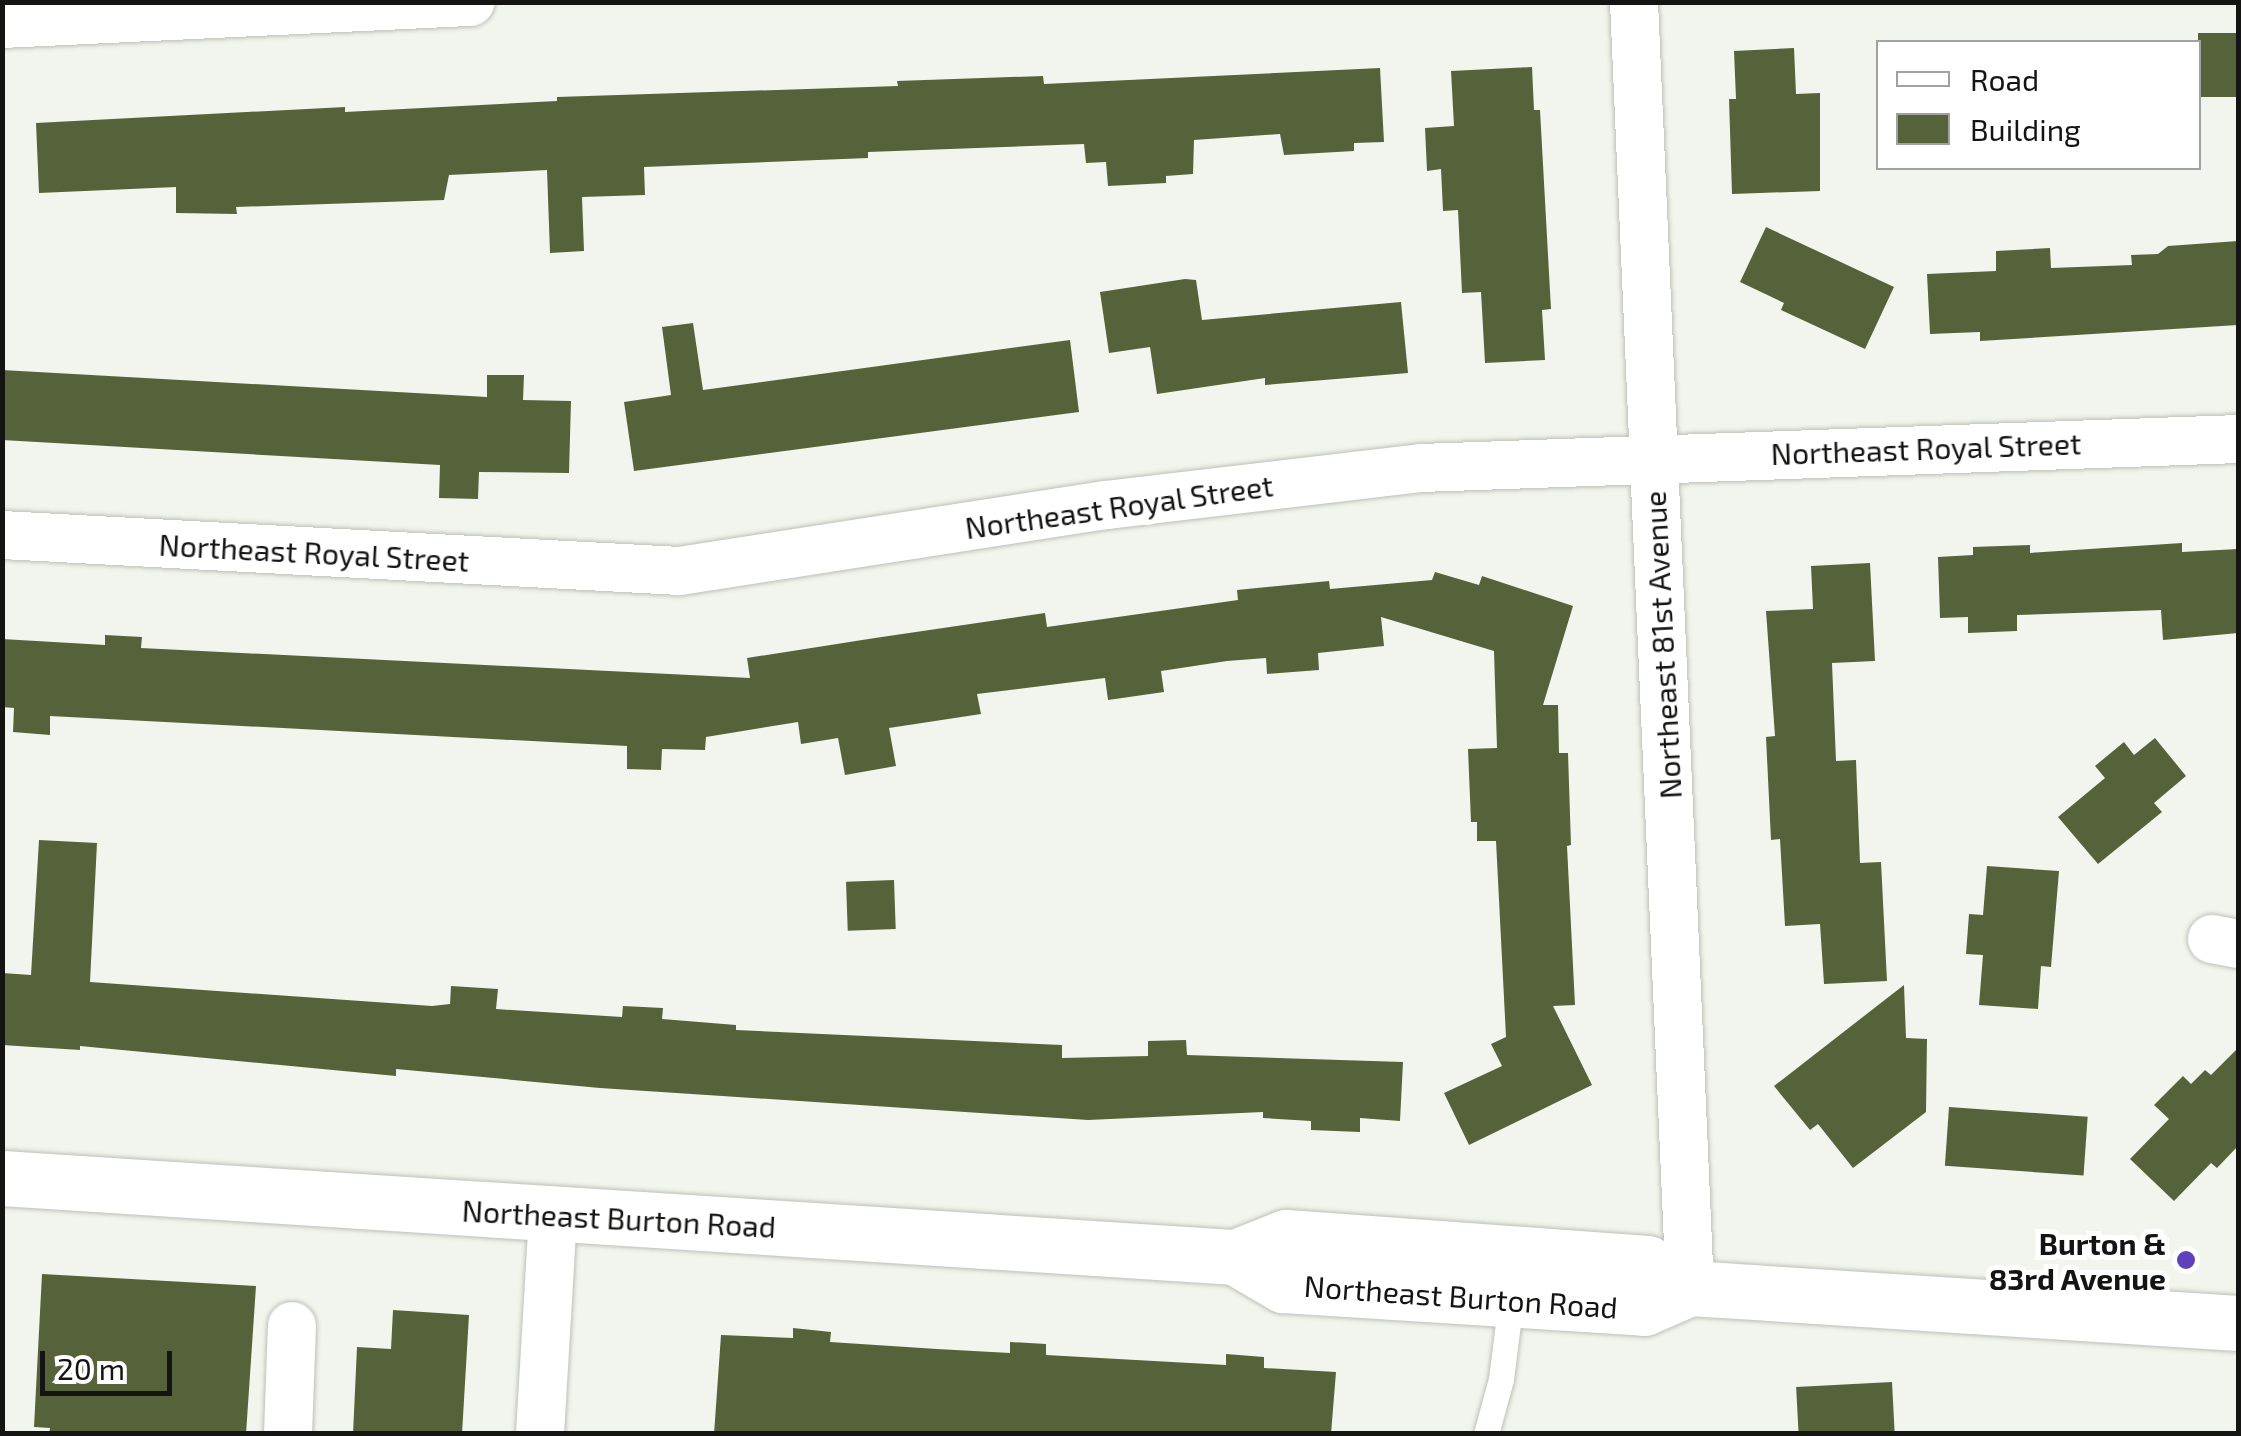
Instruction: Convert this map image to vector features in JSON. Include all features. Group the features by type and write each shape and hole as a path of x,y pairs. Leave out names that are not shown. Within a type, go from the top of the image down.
{"main road":[{"name":"Northeast Burton Road","path":"2,1178 1235,1257 1286,1236 1647,1264 1690,1288 2238,1322"},
{"name":"Northeast Burton Road","path":"1235,1257 1283,1285 1644,1308 1690,1288"}],"street":[{"path":"2,24 470,2"},
{"name":"Northeast 81st Avenue","path":"1634,2 1690,1288"},
{"name":"Northeast Royal Street","path":"2,536 679,570 1106,505 1421,468 2238,439"},
{"path":"540,1434 554,1214"},
{"path":"288,1434 292,1326"}],"lane":[{"path":"1486,1434 1501,1379 1511,1300"}],"building":[{"path":"2198,33 2238,33 2238,97 2201,97"},
{"path":"1794,48 1796,94 1820,93 1820,191 1732,194 1729,99 1736,99 1734,51"},
{"path":"1532,67 1534,110 1540,110 1551,309 1542,310 1545,360 1485,363 1481,292 1462,293 1458,210 1443,211 1441,169 1427,171 1425,128 1454,126 1451,71"},
{"path":"1380,68 1384,142 1354,143 1354,151 1284,155 1280,134 1194,140 1193,174 1166,176 1166,183 1108,186 1106,162 1086,163 1084,144 868,152 868,158 644,167 645,195 582,197 584,251 550,253 547,170 449,175 444,200 236,207 237,214 176,213 176,187 39,193 36,123 345,107 345,112 557,101 557,97 898,86 897,81 1043,76 1044,84"},
{"path":"1766,227 1894,287 1865,349 1781,310 1784,303 1740,282"},
{"path":"2238,241 2238,325 1980,341 1980,332 1930,334 1927,274 1996,271 1996,251 2050,248 2051,268 2132,265 2131,255 2158,254 2168,246"},
{"path":"1196,280 1202,320 1401,302 1408,373 1265,385 1265,378 1157,394 1150,347 1109,353 1100,292"},
{"path":"693,323 703,390 1070,340 1079,412 634,471 624,402 671,395 662,327"},
{"path":"2,370 487,397 487,375 524,375 523,400 571,401 569,473 479,472 478,499 439,498 440,465 2,440"},
{"path":"2182,543 2182,552 2238,549 2238,633 2163,640 2161,610 2017,615 2017,631 1968,633 1968,617 1940,618 1938,557 1973,555 1973,547 2030,545 2030,553"},
{"path":"1870,563 1875,661 1832,663 1836,761 1856,760 1860,863 1881,862 1887,981 1824,984 1820,924 1785,926 1780,839 1771,840 1766,737 1775,736 1766,611 1813,609 1811,566"},
{"path":"1435,572 1479,585 1482,576 1573,606 1543,705 1558,705 1559,753 1568,753 1571,845 1567,846 1575,1005 1553,1006 1592,1085 1469,1145 1444,1093 1502,1066 1491,1044 1506,1037 1496,841 1477,841 1477,822 1471,822 1468,749 1497,748 1494,651 1381,617 1384,646 1318,653 1319,670 1267,674 1266,658 1161,671 1164,692 1108,700 1105,678 977,694 981,714 889,728 896,766 845,775 838,738 801,744 798,722 706,737 705,750 662,749 661,770 627,769 627,746 50,716 50,735 13,732 14,708 2,707 2,639 105,645 105,635 142,637 141,648 750,678 747,658 875,638 1045,613 1047,627 1238,600 1237,590 1329,581 1330,589 1432,580"},
{"path":"2155,738 2186,776 2154,803 2162,812 2098,864 2058,817 2105,778 2095,766 2124,742 2134,755"},
{"path":"39,840 97,843 90,982 432,1006 450,1004 451,986 498,989 496,1009 622,1017 623,1006 663,1008 662,1019 736,1025 736,1030 1062,1045 1062,1058 1148,1056 1148,1041 1186,1040 1187,1055 1403,1062 1400,1121 1360,1118 1360,1132 1311,1130 1311,1121 1263,1118 1263,1112 1088,1120 600,1088 396,1069 396,1076 80,1046 80,1050 2,1045 2,973 31,975"},
{"path":"1987,866 2059,871 2051,967 2041,966 2038,1009 1979,1005 1983,955 1966,954 1969,914 1983,915"},
{"path":"894,880 896,929 848,931 846,882"},
{"path":"1904,985 1906,1038 1927,1039 1926,1112 1853,1168 1818,1124 1810,1130 1774,1086"},
{"path":"2238,1048 2238,1146 2217,1168 2211,1163 2174,1201 2130,1159 2169,1119 2154,1105 2183,1076 2191,1084 2205,1070 2211,1075"},
{"path":"1949,1107 2088,1117 2084,1176 1945,1166"},
{"path":"42,1274 256,1286 246,1434 49,1434 50,1428 34,1427"},
{"path":"393,1310 469,1315 462,1434 353,1434 357,1347 391,1349"},
{"path":"793,1328 831,1332 830,1342 937,1349 1010,1353 1010,1342 1046,1344 1046,1355 1226,1365 1226,1354 1264,1357 1264,1368 1336,1372 1331,1434 714,1434 721,1335 793,1338"},
{"path":"1892,1382 1895,1434 1799,1434 1796,1387"}],"place":[{"name":"Burton & 83rd Avenue","path":"2186,1260"}]}
